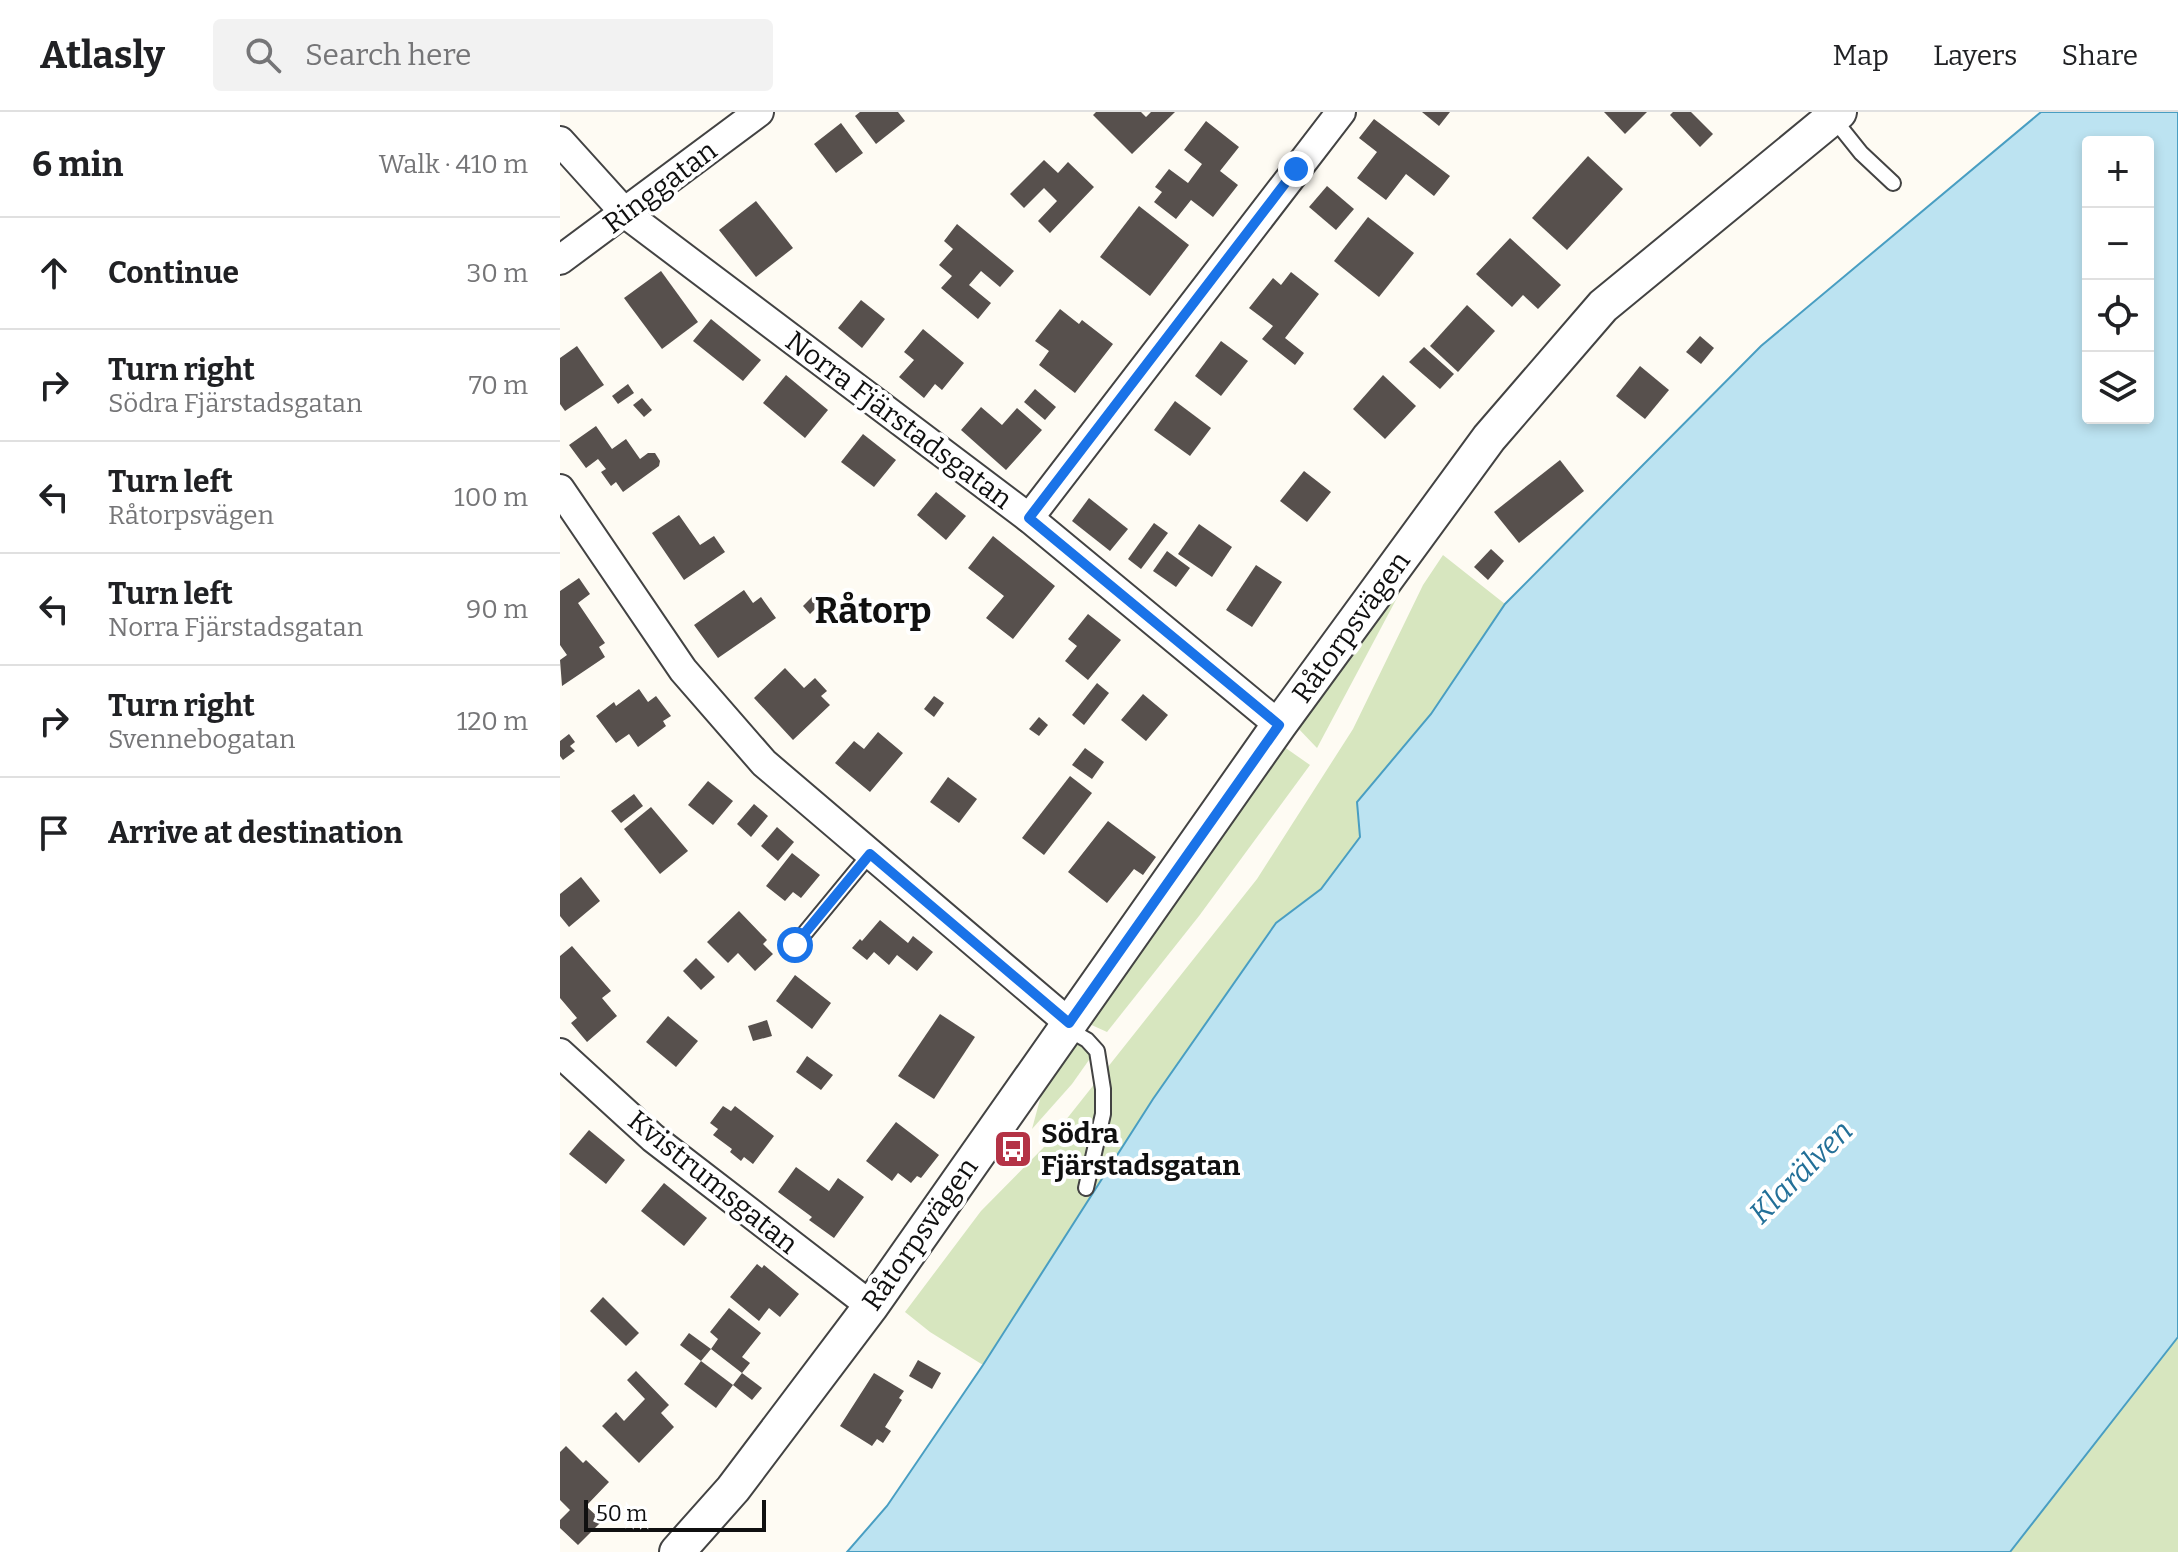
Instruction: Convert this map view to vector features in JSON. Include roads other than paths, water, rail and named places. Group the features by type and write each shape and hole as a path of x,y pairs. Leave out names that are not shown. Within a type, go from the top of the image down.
{"street":[{"path":"1029,518 1341,112"},
{"name":"Ringgatan","path":"560,260 626,214 755,113"},
{"name":"Råtorpsvägen","path":"677,1552 733,1489 871,1306 1279,725 1489,438 1603,306 1837,114"},
{"name":"Norra Fjärstadsgatan","path":"560,141 626,214 1029,518 1279,725"},
{"path":"560,489 683,670 764,763 1067,1025"},
{"name":"Kvistrumsgatan","path":"560,1053 653,1138 871,1306"}],"lane":[{"path":"1837,114 1861,153 1893,183"},
{"path":"795,945 870,854"},
{"path":"1067,1025 1097,1051 1103,1089 1103,1114 1086,1188"}],"water":[{"name":"Klarälven","path":"2041,112 2178,112 2178,1337 2010,1552 847,1552 887,1506 983,1365 1153,1099 1276,923 1321,889 1360,837 1357,802 1431,714 1505,604 1761,346"}],"place":[{"name":"Södra Fjärstadsgatan","path":"1013,1149"}],"district":[{"name":"Råtorp","path":"873,611"}]}
